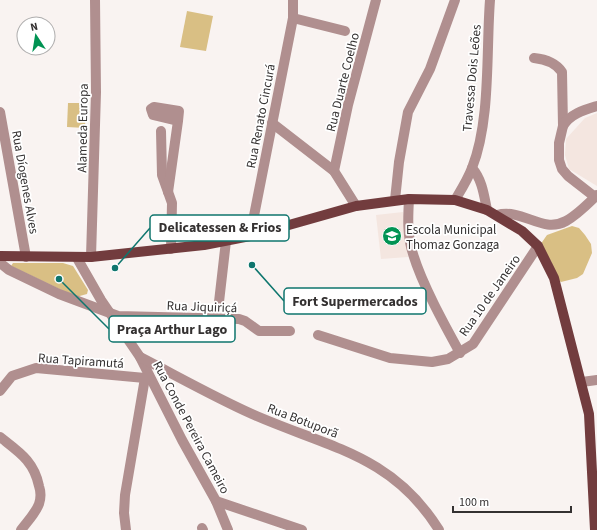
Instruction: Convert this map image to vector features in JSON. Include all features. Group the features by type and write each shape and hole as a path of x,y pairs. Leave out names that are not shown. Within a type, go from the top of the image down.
{"main road":[{"path":"0,256 77,258 91,253 171,249 250,236 356,206 395,200 455,200 487,210 522,231 538,246 554,278 582,382 591,432 595,530"}],"street":[{"name":"Alameda Europa","path":"91,253 96,92 95,0"},
{"name":"Rua Renato Cincurá","path":"250,236 293,18 294,0"},
{"name":"Rua Duarte Coelho","path":"334,171 348,105 376,0"},
{"path":"395,200 399,162 408,112 430,69 455,0"},
{"name":"Travessa Dois Leões","path":"455,200 472,168 481,130 490,0"},
{"path":"293,18 345,31"},
{"path":"497,215 504,213 519,214 551,226 565,222 572,218 596,196 568,176 562,169 558,153 563,126 562,72 545,60 534,58"},
{"path":"563,126 567,119 582,111 597,106"},
{"name":"Rua Díogenes Alves","path":"0,112 26,257"},
{"path":"168,192 178,121"},
{"path":"272,123 334,171 356,206"},
{"path":"161,131 162,175 172,203 171,249"},
{"path":"472,168 478,174 482,185 487,210"},
{"path":"409,199 408,227 413,254 443,322 460,353"},
{"path":"219,302 226,241"},
{"name":"Rua 10 de Janeiro","path":"318,335 376,354 414,361 437,361 448,359 473,344 538,246"},
{"name":"Rua Conde Pereira Cameiro","path":"77,258 111,314 140,357 147,377 216,501 228,530"},
{"name":"Rua Jiquiriçá","path":"0,263 9,270 59,294 111,314 126,317 239,319 245,321 259,331 290,331"},
{"name":"Rua Botuporã","path":"140,357 252,414 329,443 374,464 405,488 425,510 439,530"},
{"name":"Rua Tapiramutá","path":"0,391 12,376 36,368 147,377"},
{"path":"126,530 124,513 125,495 147,377"},
{"path":"582,382 597,380"},
{"path":"0,437 31,464 37,473 41,493 40,501 34,513 21,530"},
{"path":"216,501 302,530"}],"shaded area":[{"path":"187,11 213,16 206,51 180,47"},
{"path":"68,103 86,103 85,128 67,127"},
{"path":"597,113 597,186 569,169 565,155 566,139 585,118"},
{"name":"Escola Municipal Thomaz Gonzaga","path":"403,212 408,257 381,259 376,215"},
{"path":"572,226 579,228 585,235 591,244 592,253 583,274 577,278 561,282 557,279 551,261 540,245 547,235"},
{"path":"13,263 63,263 73,266 88,290 87,294 76,297 11,266"}],"place":[{"name":"Escola Municipal Thomaz Gonzaga","path":"392,236"},
{"name":"Fort Supermercados","path":"252,265"},
{"name":"Delicatessen & Frios","path":"115,268"},
{"name":"Praça Arthur Lago","path":"59,279"}]}
